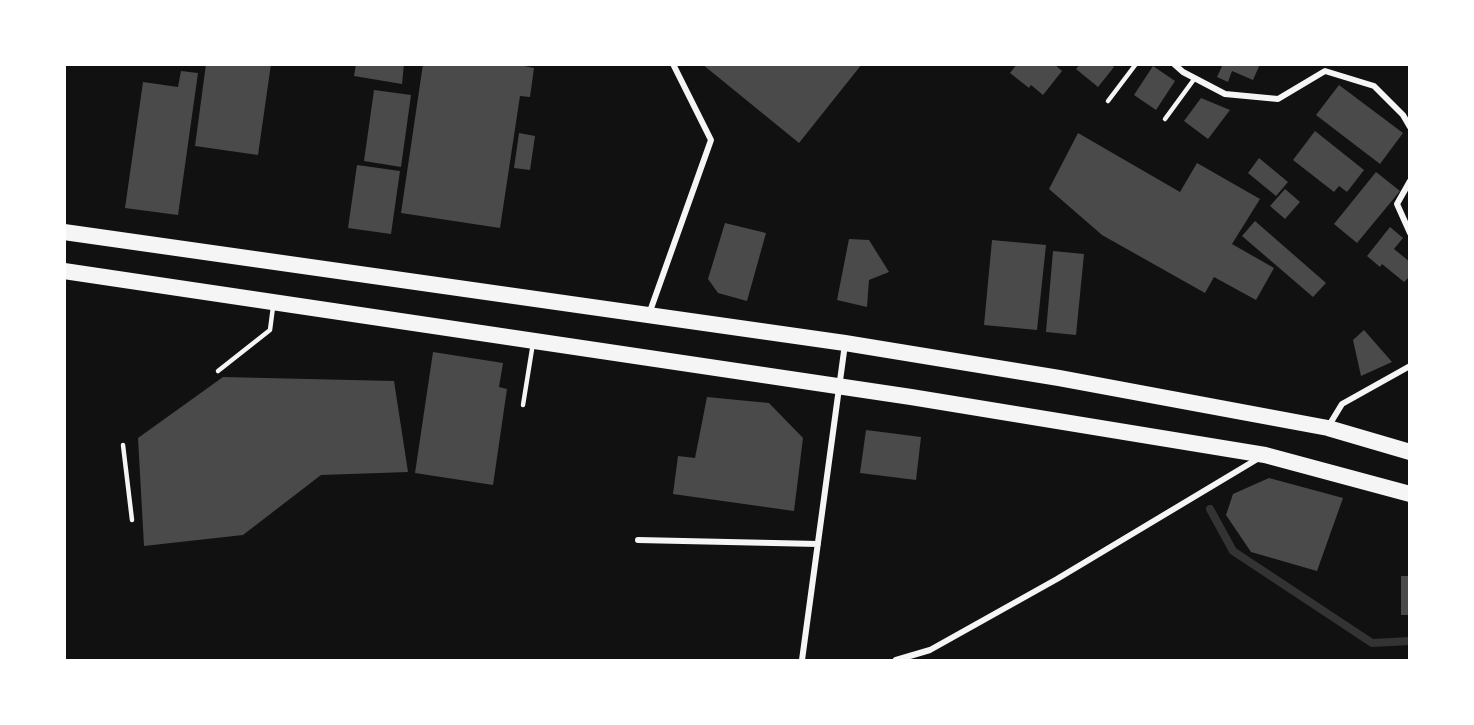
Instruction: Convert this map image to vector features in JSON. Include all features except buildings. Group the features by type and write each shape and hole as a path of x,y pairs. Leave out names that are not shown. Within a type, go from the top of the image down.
{"highway":[{"path":"64,232 845,343 1080,381 1328,428 1410,452"},
{"path":"64,271 839,386 1265,455 1410,494"}],"street":[{"path":"649,316 711,140 673,64"},
{"path":"1174,64 1225,94 1278,99 1325,71 1374,86 1403,115 1410,127"},
{"path":"1410,182 1397,204 1410,233"},
{"path":"802,660 845,343"},
{"path":"1328,428 1342,404 1410,366"},
{"path":"896,660 930,650 1057,579 1265,455"},
{"path":"638,540 818,544"}],"lane":[{"path":"1108,101 1136,64"},
{"path":"1165,119 1195,78"},
{"path":"218,371 270,330 274,301"},
{"path":"523,405 533,341"},
{"path":"123,445 132,520"}],"waterway":[{"path":"1210,509 1233,551 1372,643 1410,641"}]}
